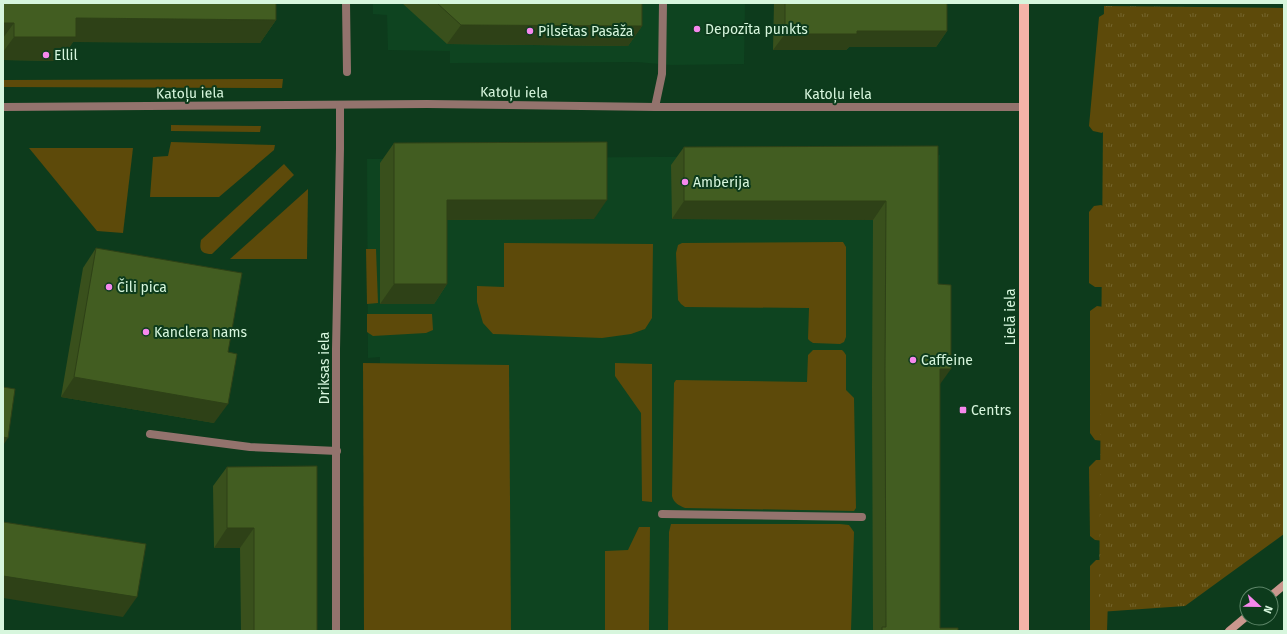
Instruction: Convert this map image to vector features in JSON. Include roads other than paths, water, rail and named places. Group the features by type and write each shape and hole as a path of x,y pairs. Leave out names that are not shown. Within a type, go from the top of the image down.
{"main road":[{"name":"Lielā iela","path":"1024,3 1024,631"}],"street":[{"path":"346,3 347,72"},
{"path":"655,107 662,74 663,3"},
{"name":"Katoļu iela","path":"3,107 427,104 655,107 1024,107"},
{"name":"Driksas iela","path":"336,631 336,349 340,105"},
{"path":"150,434 250,447 337,451"},
{"path":"662,514 862,517"}],"place":[{"name":"Depozīta punkts","path":"697,29"},
{"name":"Pilsētas Pasāža","path":"530,31"},
{"name":"Ellil","path":"46,55"},
{"name":"Amberija","path":"685,182"},
{"name":"Čili pica","path":"109,287"},
{"name":"Kanclera nams","path":"146,332"},
{"name":"Caffeine","path":"913,360"},
{"name":"Centrs","path":"963,410"}]}
